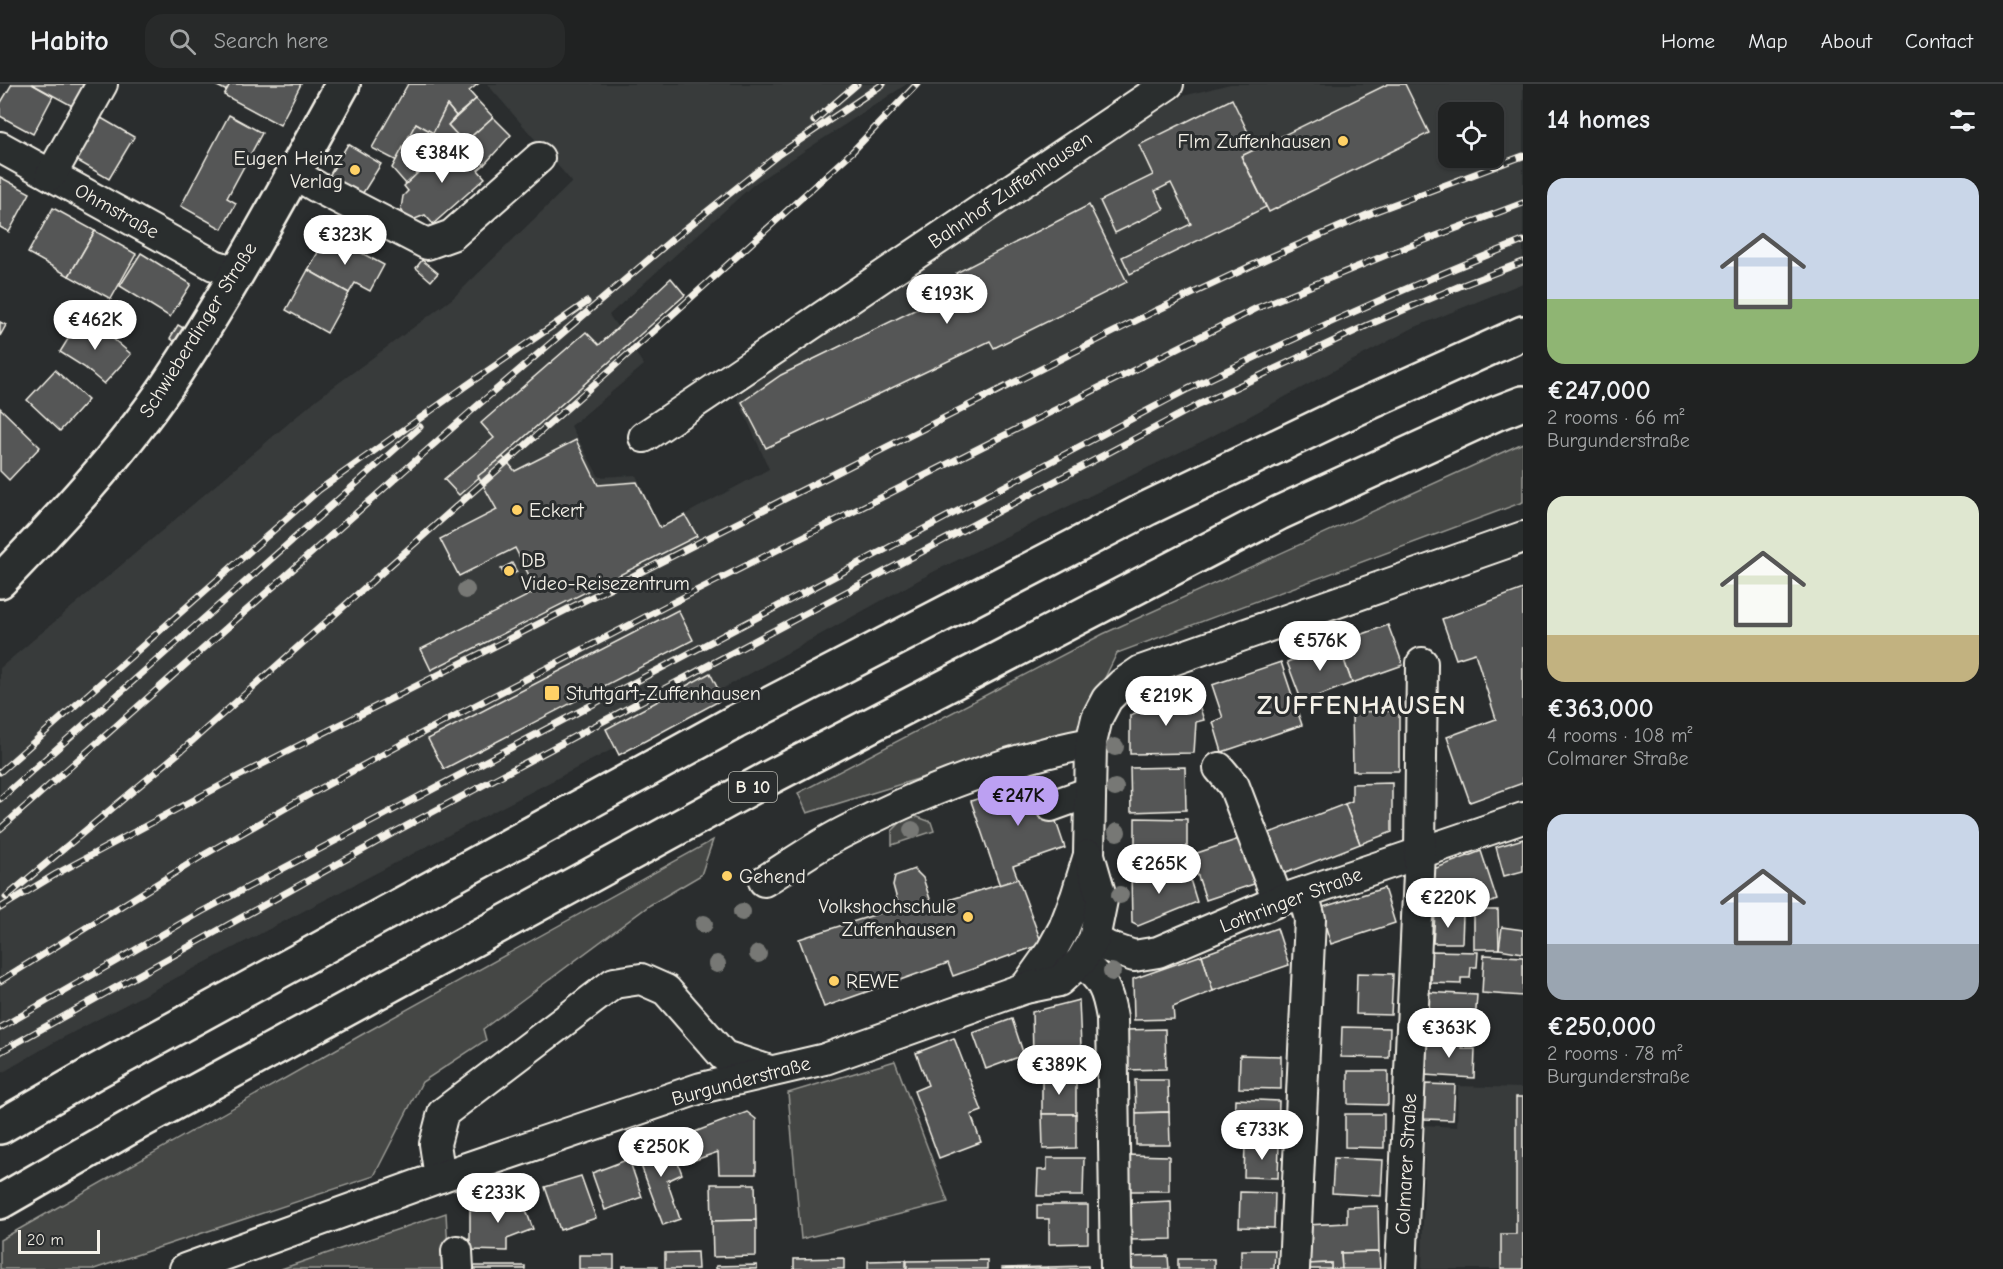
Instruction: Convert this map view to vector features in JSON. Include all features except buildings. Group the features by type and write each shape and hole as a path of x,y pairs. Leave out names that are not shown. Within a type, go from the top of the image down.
{"main road":[{"name":"Schwieberdinger Straße","path":"0,581 62,516 166,387 212,315 343,84"},
{"path":"0,1127 94,1072 735,722 1148,508 1355,409 1523,333"},
{"name":"B 10","path":"0,1202 132,1126 769,778 902,708 1279,513 1523,403"}],"street":[{"path":"51,175 102,84"},
{"name":"Bahnhof Zuffenhausen","path":"644,437 1168,84"},
{"name":"Ohmstraße","path":"0,147 214,265 237,272"},
{"path":"294,173 427,244 452,235 539,158"},
{"path":"1025,988 1053,950 1076,897 1089,855 1091,743 1097,718 1107,699 1122,684 1141,671 1523,537"},
{"name":"Colmarer Straße","path":"1401,1269 1420,852 1422,663"},
{"path":"764,881 840,834 927,792 1050,751 1091,743"},
{"path":"1220,768 1233,786 1291,897 1310,919 1294,1269"},
{"path":"1051,806 1090,792"},
{"name":"Lothringer Straße","path":"1088,950 1108,947 1134,956 1158,952 1291,897 1523,818"},
{"path":"1089,855 1102,900 1088,950 1097,975 1108,995 1112,1018 1116,1269"},
{"name":"Burgunderstraße","path":"188,1268 440,1177 701,1088 825,1059 1025,988 1059,981 1088,950"},
{"path":"440,1177 435,1144 443,1113 614,983 641,979 666,990 724,1056 770,1071"}],"shaded area":[{"path":"487,84 907,84 754,184 609,315 644,365 571,426 599,477 636,475 660,528 769,469 737,397 779,363 918,273 1147,117 1183,96 1230,84 1523,84 1523,283 1413,328 1207,439 935,571 632,739 53,1043 0,1074 0,668 317,399 453,298 572,182"},
{"path":"1523,443 1523,502 1117,653 1080,729 807,813 798,793 1103,634"},
{"path":"915,816 931,822 934,831 892,845 892,831 903,820"},
{"path":"713,840 701,875 650,905 483,1029 486,1040 422,1082 374,1176 94,1269 0,1269 0,1240 363,1034"},
{"path":"895,1061 948,1202 801,1239 788,1093"},
{"path":"1458,1086 1523,1088 1523,1269 1422,1269 1425,1125 1457,1127"},
{"path":"446,1213 449,1269 281,1269"}],"railway":[{"path":"814,121 857,84"},
{"path":"0,829 477,406 674,238 779,154 883,84"},
{"path":"6,897 182,750 672,315 852,152 917,84"},
{"path":"0,908 56,874 233,779 1153,312 1376,211 1523,156"},
{"path":"0,981 202,856 303,798 424,732 670,604 1257,308 1391,253 1523,203"},
{"path":"0,1028 201,912 1188,389 1354,312 1523,241"},
{"path":"0,1052 395,832 1198,405 1368,325 1523,262"},
{"path":"0,772 319,490 587,302"},
{"path":"0,799 420,427"}],"place":[{"name":"Flm Zuffenhausen","path":"1343,141"},
{"name":"Eugen Heinz Verlag","path":"355,170"},
{"name":"Eckert","path":"517,510"},
{"name":"DB Video-Reisezentrum","path":"509,571"},
{"name":"Stuttgart-Zuffenhausen","path":"552,693"},
{"name":"Gehend","path":"727,876"},
{"name":"Volkshochschule Zuffenhausen","path":"968,917"},
{"name":"REWE","path":"834,981"}],"district":[{"name":"ZUFFENHAUSEN","path":"1362,706"}]}
